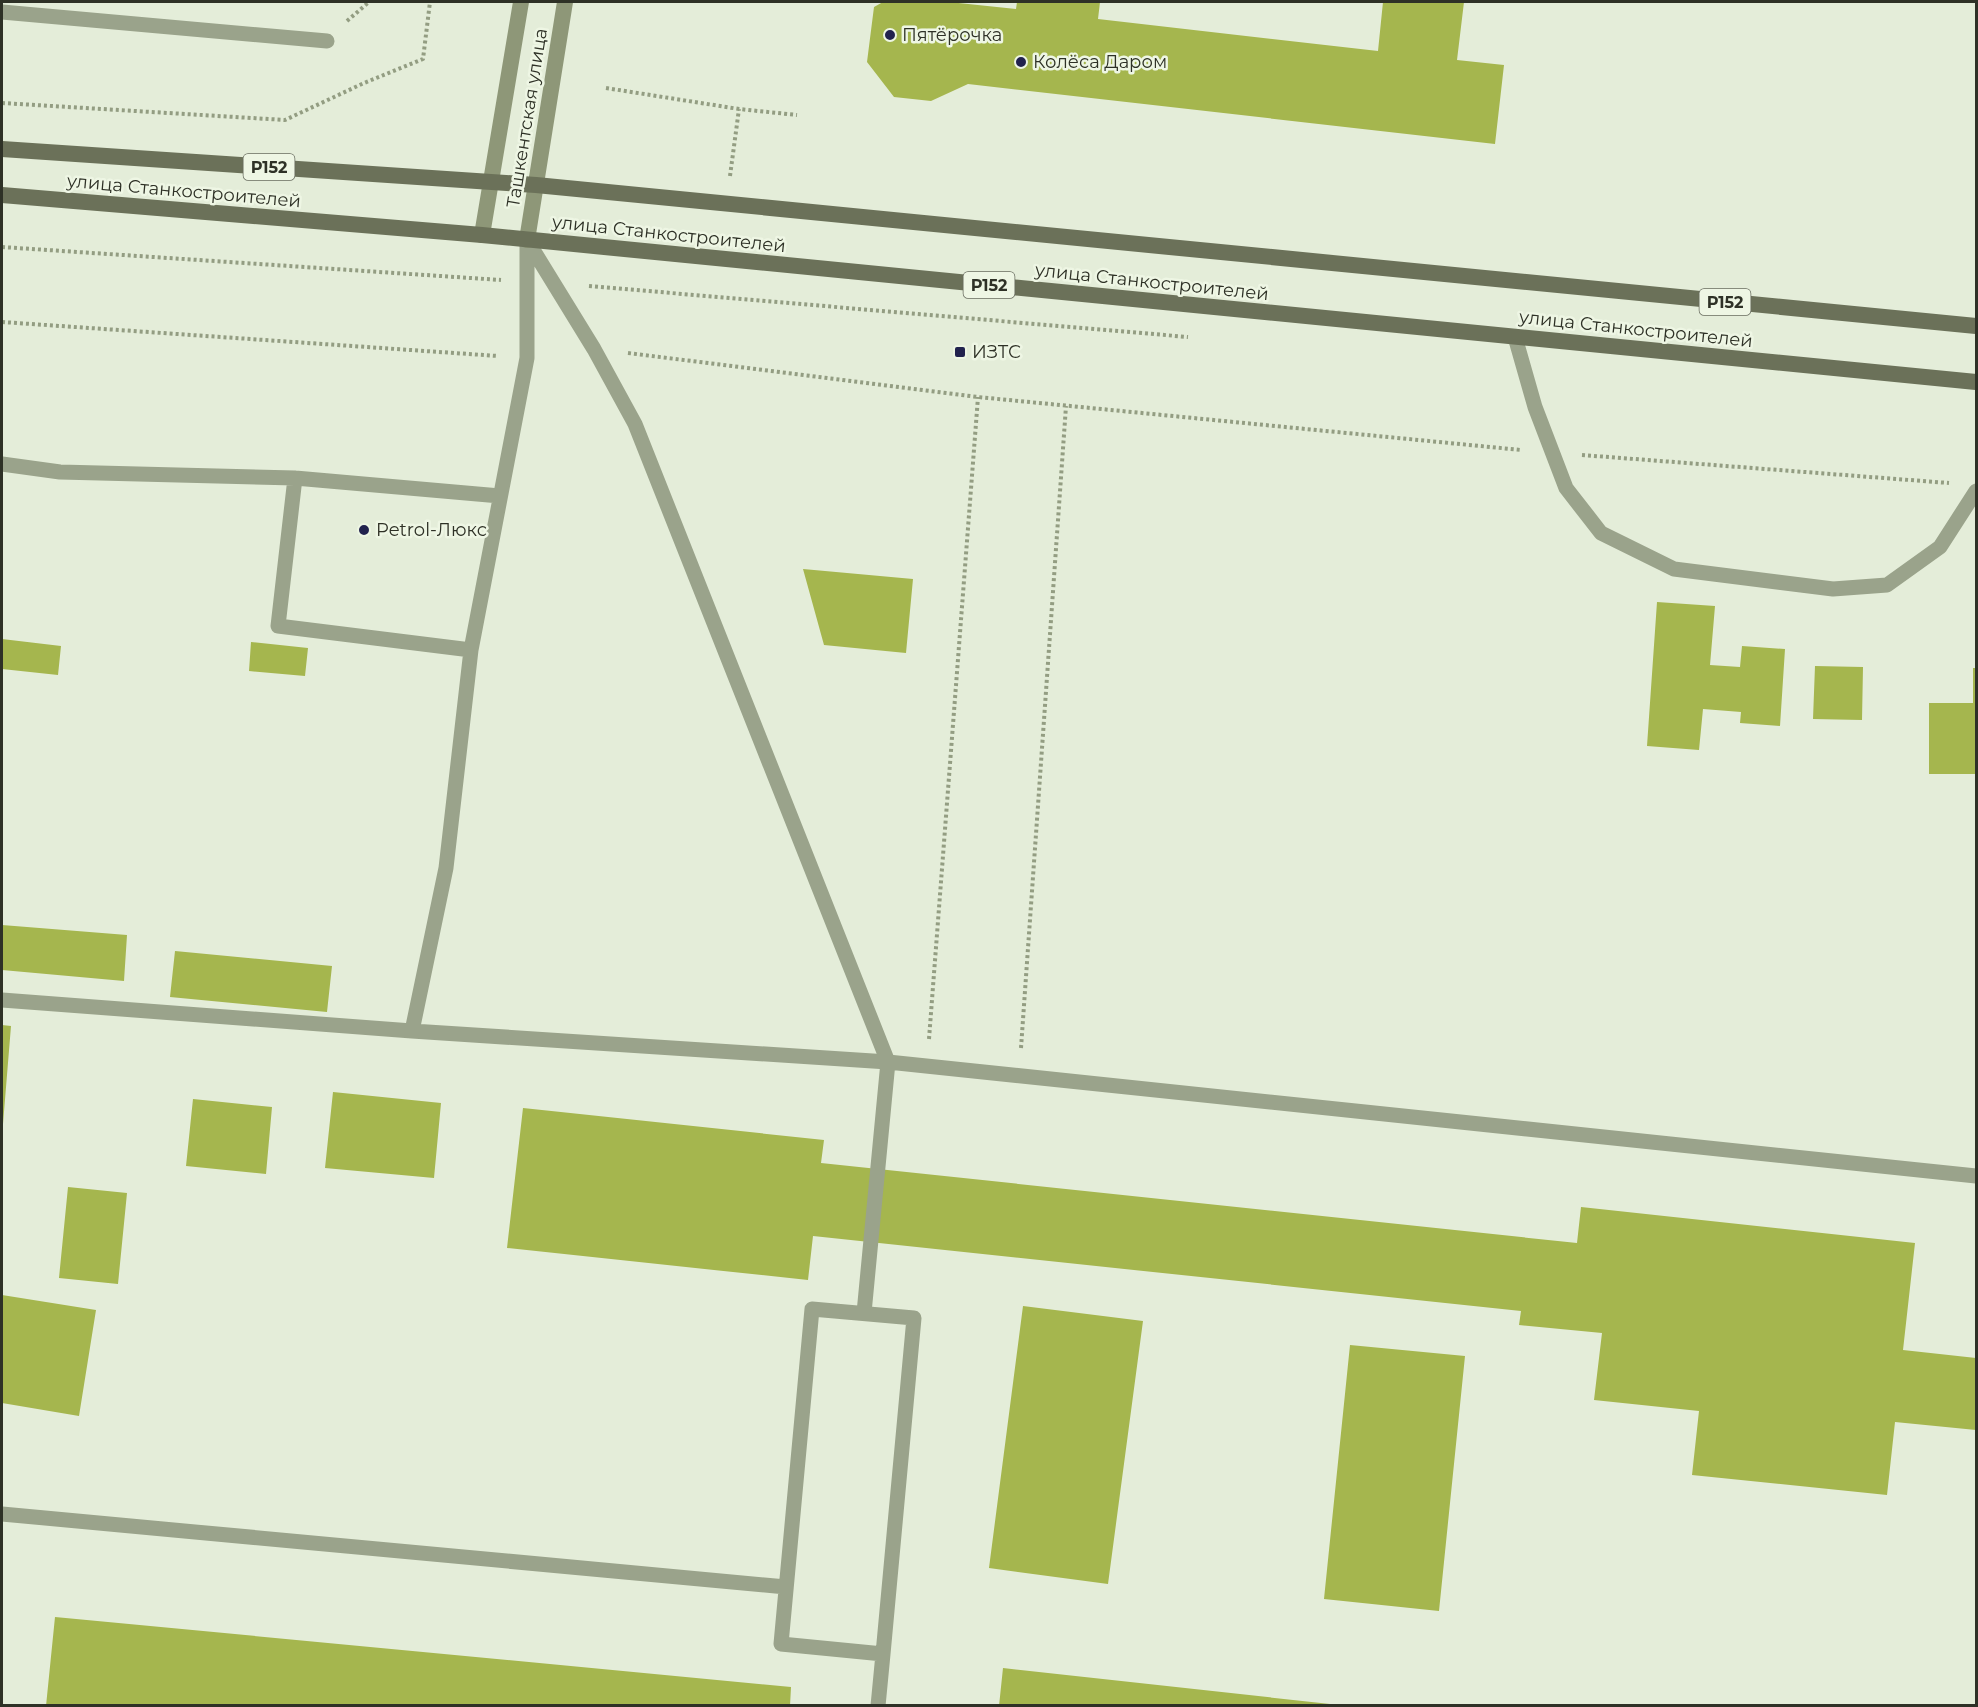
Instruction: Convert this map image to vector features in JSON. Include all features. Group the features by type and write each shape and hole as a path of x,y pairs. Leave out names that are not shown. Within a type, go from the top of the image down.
{"main road":[{"name":"Ташкентская улица","path":"482,235 521,2"},
{"name":"Ташкентская улица","path":"527,240 565,2"},
{"name":"улица Станкостроителей","path":"2,149 536,185 1977,326"},
{"name":"улица Станкостроителей","path":"2,195 482,235 1977,382"}],"lane":[{"path":"2,12 327,41"},
{"path":"412,1031 446,868 471,650 527,358 527,240"},
{"path":"527,240 594,349 635,424 888,1062 864,1314"},
{"path":"1515,337 1535,407 1566,488 1601,533 1674,569 1833,589 1887,585 1940,547 1977,491"},
{"path":"2,464 60,472 295,478 501,496"},
{"path":"295,478 278,626 471,650"},
{"path":"2,1000 412,1031 888,1062 1977,1176"},
{"path":"878,1706 883,1654 914,1318 812,1309 781,1644 883,1654"},
{"path":"2,1514 786,1587"}],"path":[{"path":"2,103 285,120 423,58 430,2"},
{"path":"606,88 739,109 797,115"},
{"path":"730,177 739,109"},
{"path":"2,247 527,281"},
{"path":"553,283 1191,337"},
{"path":"2,322 527,358"},
{"path":"594,349 1066,406 1552,453 1953,483"},
{"path":"927,1066 978,397"},
{"path":"1019,1076 1066,406"}],"building":[{"path":"883,2 949,2 1016,9 1017,2 1100,2 1098,19 1378,51 1383,2 1464,2 1457,60 1504,65 1495,144 968,84 931,101 894,97 867,62 874,7"},
{"path":"803,569 913,579 906,653 824,645"},
{"path":"1657,602 1715,606 1710,665 1740,667 1742,646 1785,649 1780,726 1740,723 1741,712 1703,709 1699,750 1647,746"},
{"path":"2,639 61,646 58,675 2,669"},
{"path":"251,642 308,648 305,676 249,671"},
{"path":"1815,666 1863,667 1862,720 1813,719"},
{"path":"1973,668 1976,668 1976,774 1929,774 1929,703 1973,703"},
{"path":"2,925 127,935 124,981 2,970"},
{"path":"175,951 332,966 327,1012 170,997"},
{"path":"2,1025 11,1026 3,1124 2,1124"},
{"path":"333,1092 441,1103 434,1178 325,1168"},
{"path":"193,1099 272,1107 266,1174 186,1166"},
{"path":"523,1108 824,1140 821,1163 1577,1243 1581,1207 1915,1243 1903,1350 1976,1358 1976,1430 1895,1422 1887,1495 1692,1475 1699,1411 1594,1400 1602,1333 1519,1325 1521,1311 813,1236 808,1280 507,1248"},
{"path":"68,1187 127,1193 118,1284 59,1278"},
{"path":"2,1295 96,1310 79,1416 2,1403"},
{"path":"1023,1306 1143,1321 1108,1584 989,1568"},
{"path":"1350,1345 1465,1356 1439,1611 1324,1599"},
{"path":"55,1617 791,1687 790,1706 46,1706"},
{"path":"1003,1668 1330,1704 1330,1706 999,1706"}],"place":[{"name":"Пятёрочка","path":"890,35"},
{"name":"Колёса Даром","path":"1021,62"},
{"name":"ИЗТС","path":"960,352"},
{"name":"Petrol-Люкс","path":"364,530"}]}
